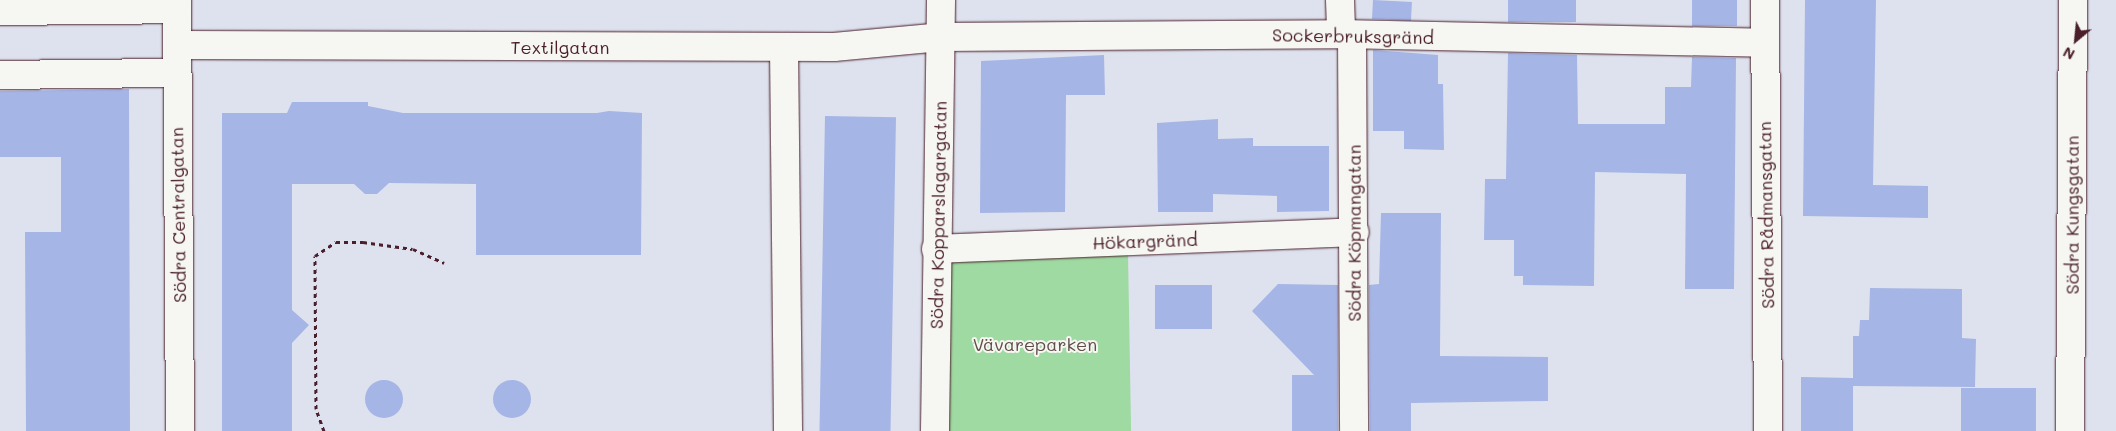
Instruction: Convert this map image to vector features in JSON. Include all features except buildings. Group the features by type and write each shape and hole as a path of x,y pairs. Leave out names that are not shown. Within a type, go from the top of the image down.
{"street":[{"name":"Södra Kopparslagargatan","path":"935,431 936,250 941,0"},
{"name":"Södra Köpmangatan","path":"1340,0 1346,34 1355,232 1354,431"},
{"name":"Södra Rådmansgatan","path":"1765,0 1768,431"},
{"name":"Södra Kungsgatan","path":"2070,431 2073,0"},
{"path":"0,11 177,5"},
{"name":"Södra Centralgatan","path":"177,5 180,431"},
{"name":"Sockerbruksgränd","path":"941,37 1346,34 1764,43"},
{"name":"Textilgatan","path":"178,45 834,47 941,37"},
{"path":"784,47 788,431"},
{"path":"0,75 176,73"},
{"name":"Hökargränd","path":"936,250 1355,232"}],"path":[{"path":"324,431 316,409 315,256 336,242 363,242 413,250 444,263"}],"green space":[{"name":"Vävareparken","path":"1128,254 1131,431 949,431 946,257"}]}
